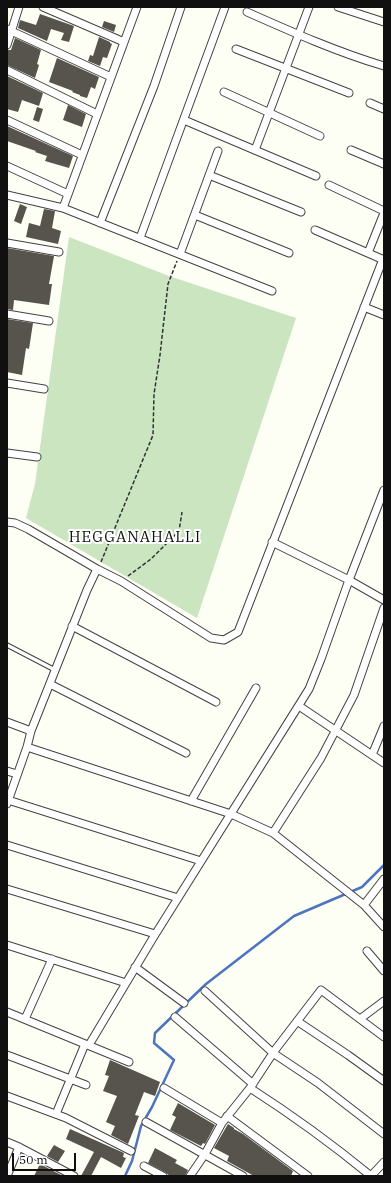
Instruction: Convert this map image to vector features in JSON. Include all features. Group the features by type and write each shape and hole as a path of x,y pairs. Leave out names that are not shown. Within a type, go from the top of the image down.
{"street":[{"path":"7,45 9,30 19,7"},
{"path":"43,7 124,42"},
{"path":"100,223 154,86 181,7"},
{"path":"140,238 225,7"},
{"path":"255,150 309,7"},
{"path":"338,7 384,22"},
{"path":"63,208 124,42 134,8"},
{"path":"247,12 299,35 358,58 384,66"},
{"path":"9,30 111,77"},
{"path":"236,49 349,93"},
{"path":"7,70 97,114"},
{"path":"224,92 320,136"},
{"path":"370,103 384,109"},
{"path":"7,120 82,154"},
{"path":"184,120 316,176"},
{"path":"351,150 384,164"},
{"path":"180,254 218,151"},
{"path":"7,166 68,194"},
{"path":"209,175 301,212"},
{"path":"329,185 384,212 368,253"},
{"path":"7,194 63,208 272,291"},
{"path":"194,215 289,253"},
{"path":"7,522 15,523 121,581 211,638 224,640 238,632 383,259 315,230"},
{"path":"7,243 59,252"},
{"path":"364,307 384,315"},
{"path":"7,314 49,321"},
{"path":"7,383 44,388"},
{"path":"7,453 36,457"},
{"path":"56,1114 87,1044 126,984 155,934 309,689 384,490"},
{"path":"272,542 349,580 384,600"},
{"path":"98,569 87,590 72,626 31,731 8,802 201,861"},
{"path":"273,833 336,731 357,687 384,608"},
{"path":"72,626 216,702"},
{"path":"50,684 186,753"},
{"path":"191,801 256,688"},
{"path":"299,706 384,763"},
{"path":"7,722 31,731"},
{"path":"372,755 384,726"},
{"path":"27,747 231,814 273,833 364,905 384,927"},
{"path":"7,771 17,774"},
{"path":"7,845 178,898"},
{"path":"364,905 384,879"},
{"path":"7,889 155,934"},
{"path":"7,944 126,984"},
{"path":"367,951 384,971"},
{"path":"25,1019 52,959"},
{"path":"135,967 184,1003"},
{"path":"190,1176 205,1154 222,1123 321,990 384,1037"},
{"path":"206,991 273,1053 318,1083 384,1134"},
{"path":"360,1019 384,1001"},
{"path":"7,1012 129,1062"},
{"path":"175,1017 251,1086 342,1151 371,1176 384,1162"},
{"path":"297,1021 384,1081"},
{"path":"7,1055 86,1084"},
{"path":"164,1088 222,1123"},
{"path":"7,1096 56,1114 131,1151"},
{"path":"227,1116 308,1176"},
{"path":"146,1122 243,1176"},
{"path":"7,1142 74,1176"},
{"path":"7,1176 19,1147"},
{"path":"144,1166 163,1176"}],"lane":[{"path":"7,645 55,670"}],"path":[{"path":"98,569 153,435 154,394 168,284 180,254"},
{"path":"121,581 151,559 179,531 182,512"}],"green space":[{"path":"69,237 169,276 296,318 197,618 26,518 35,484"}],"building":[{"path":"40,14 74,26 69,42 61,40 64,33 51,29 47,41 18,28 20,20 36,25"},
{"path":"104,21 116,25 114,32 102,27"},
{"path":"99,37 112,44 107,58 103,57 100,66 88,61 90,55 93,56"},
{"path":"15,38 41,50 35,78 7,65 7,52 8,50 11,50"},
{"path":"57,58 99,77 95,89 91,87 87,98 49,82"},
{"path":"7,76 43,93 39,106 22,100 18,112 7,109"},
{"path":"68,105 86,114 82,127 63,120"},
{"path":"37,107 43,109 39,122 33,120"},
{"path":"7,126 73,156 69,168 45,161 47,156 7,141"},
{"path":"20,204 27,207 21,224 14,221"},
{"path":"44,209 55,211 52,228 61,231 58,244 26,237 29,223 40,226"},
{"path":"7,248 54,256 49,284 52,284 49,305 14,300 13,310 7,309"},
{"path":"7,319 33,323 29,349 26,348 22,375 7,372"},
{"path":"110,1060 160,1082 155,1096 144,1092 135,1115 139,1116 128,1144 111,1135 115,1126 106,1122 117,1096 103,1091 109,1076 105,1075"},
{"path":"178,1103 215,1125 205,1144 203,1143 201,1146 170,1130 176,1117 172,1115"},
{"path":"228,1124 293,1171 291,1176 254,1176 227,1161 229,1156 214,1148"},
{"path":"70,1129 124,1153 123,1157 126,1158 121,1168 101,1157 91,1176 81,1176 94,1152 66,1139"},
{"path":"54,1145 65,1151 58,1162 47,1156"},
{"path":"155,1148 177,1160 175,1163 188,1170 185,1176 170,1176 148,1163"},
{"path":"40,1164 63,1176 34,1176"}],"waterway":[{"path":"125,1176 132,1161 141,1126 152,1107 174,1060 154,1043 155,1033 206,984 294,916 362,887 384,865"}],"district":[{"name":"HEGGANAHALLI","path":"135,538"}]}
